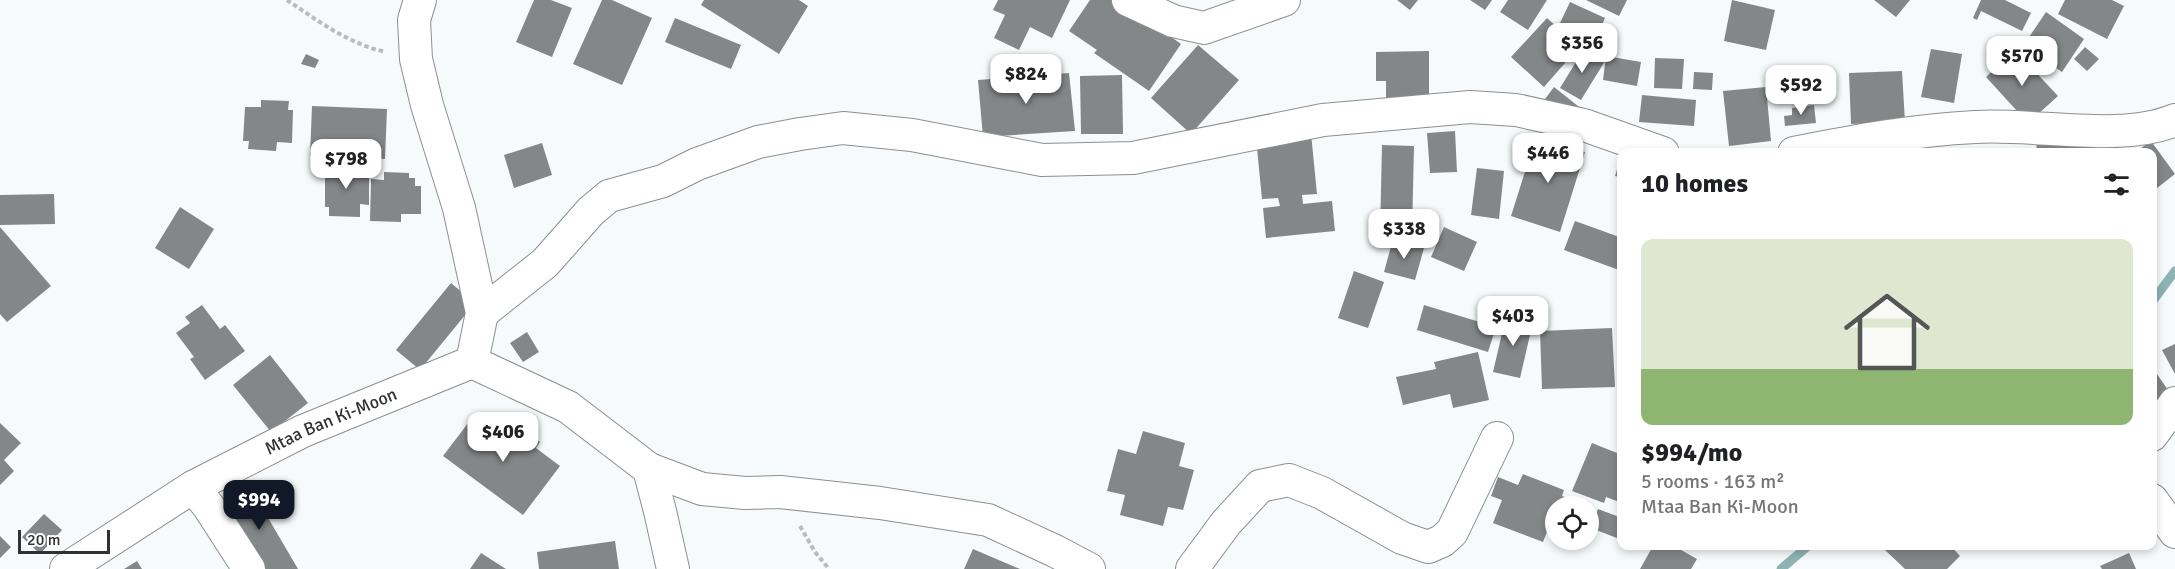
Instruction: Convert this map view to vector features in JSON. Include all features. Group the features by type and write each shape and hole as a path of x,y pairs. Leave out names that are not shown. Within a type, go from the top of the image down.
{"street":[{"path":"420,0 414,20 416,59 427,105 459,208 482,313 473,358 568,407 649,469 702,489 745,493 780,492 880,503 988,520 1089,569"},
{"path":"1128,0 1173,21 1204,28 1284,0"},
{"path":"482,313 545,263 591,211 609,196 663,181 698,164 758,142 800,134 843,128 912,135 1042,159 1133,158 1323,120 1470,107 1516,110 1584,125 1649,148"},
{"path":"1819,148 1884,135 1976,126 2128,130 2160,126 2175,120"},
{"name":"Mtaa Ban Ki-Moon","path":"66,569 193,488 303,431 473,358"},
{"path":"2157,428 2175,403"},
{"path":"1192,569 1226,523 1260,486 1289,480 1322,493 1402,538 1428,547 1442,541 1452,532 1497,438"},
{"path":"649,469 673,569"},
{"path":"193,488 209,507 249,569"},
{"path":"2157,507 2175,532"}],"path":[{"path":"287,0 341,35 373,49 416,59"},
{"path":"780,492 815,552 830,569"}],"building":[{"path":"534,0 551,0 572,8 552,57 516,42"},
{"path":"602,0 612,0 652,18 622,85 573,64"},
{"path":"704,0 799,0 808,6 779,54 701,5"},
{"path":"998,0 1070,0 1052,38 1030,27 1019,50 994,38 1005,15 993,10"},
{"path":"1090,0 1120,0 1181,44 1149,91 1094,53 1097,50 1069,31"},
{"path":"1397,0 1418,0 1410,10"},
{"path":"1470,0 1492,0 1485,10"},
{"path":"1508,0 1547,0 1528,30 1500,12"},
{"path":"1586,0 1627,0 1619,16"},
{"path":"1732,0 1775,10 1766,50 1724,41"},
{"path":"1874,0 1910,0 1896,17"},
{"path":"1981,0 2005,0 2031,13 2022,31 1981,11 1977,20 1973,18"},
{"path":"2065,0 2112,0 2124,6 2107,39 2058,14"},
{"path":"1570,2 1605,18 1596,39 1560,23"},
{"path":"2046,12 2084,39 2062,72 2023,46"},
{"path":"675,18 741,45 731,69 665,42"},
{"path":"1547,18 1579,47 1544,87 1511,57"},
{"path":"1198,45 1239,80 1191,134 1151,98"},
{"path":"2085,47 2099,59 2087,71 2074,59"},
{"path":"1584,49 1605,61 1581,100 1560,88"},
{"path":"1931,49 1962,54 1954,103 1921,97"},
{"path":"2015,50 2058,96 2028,123 1986,77"},
{"path":"1429,51 1429,105 1386,105 1386,81 1376,81 1376,52"},
{"path":"306,54 319,60 315,68 301,64"},
{"path":"1606,56 1641,62 1637,86 1603,80"},
{"path":"1655,58 1684,59 1682,89 1654,88"},
{"path":"1902,71 1905,122 1851,124 1849,73"},
{"path":"1694,72 1713,73 1712,90 1693,89"},
{"path":"1069,73 1075,131 983,137 978,80"},
{"path":"1122,75 1123,134 1081,134 1080,76"},
{"path":"1554,87 1583,110 1574,122 1545,99"},
{"path":"1766,87 1771,141 1729,146 1723,91"},
{"path":"1642,95 1696,100 1694,126 1639,122"},
{"path":"261,100 289,101 288,110 293,110 292,143 277,142 276,151 248,149 249,141 243,141 245,107 261,107"},
{"path":"1814,105 1816,123 1785,126 1784,116 1792,115 1792,108"},
{"path":"312,106 387,109 385,159 310,156"},
{"path":"1455,131 1457,172 1430,173 1427,133"},
{"path":"1311,133 1317,194 1302,195 1303,204 1332,201 1335,231 1266,238 1263,208 1280,206 1278,198 1262,199 1256,138"},
{"path":"1536,137 1585,152 1560,232 1511,216"},
{"path":"2036,139 2119,143 2119,148 2037,148"},
{"path":"2151,141 2156,148 2141,148"},
{"path":"542,143 552,175 514,188 504,155"},
{"path":"1382,145 1414,146 1412,234 1380,233"},
{"path":"2157,149 2175,174 2157,188"},
{"path":"325,164 354,165 354,171 369,171 369,205 360,204 360,217 329,216 329,207 325,207"},
{"path":"1477,168 1504,171 1499,219 1471,215"},
{"path":"384,172 409,173 409,178 415,178 415,186 421,186 421,214 401,214 401,222 370,221 371,179 384,180"},
{"path":"54,194 55,224 0,225 0,195"},
{"path":"180,207 214,229 189,269 155,248"},
{"path":"1575,221 1617,236 1617,269 1564,250"},
{"path":"0,227 51,286 7,322 0,314"},
{"path":"1444,227 1477,242 1464,271 1431,257"},
{"path":"1393,239 1424,248 1415,280 1384,272"},
{"path":"1354,271 1384,282 1368,328 1338,318"},
{"path":"451,283 475,303 420,370 396,350"},
{"path":"202,305 220,329 225,325 245,351 205,380 190,359 194,357 176,333 190,323 185,317"},
{"path":"1424,305 1496,327 1488,352 1417,330"},
{"path":"1506,316 1533,322 1520,378 1493,372"},
{"path":"1612,328 1615,387 1542,389 1540,331"},
{"path":"527,332 539,352 523,362 510,343"},
{"path":"2175,344 2175,374 2162,350"},
{"path":"1478,352 1489,400 1453,408 1450,394 1403,405 1396,377 1436,369 1434,362"},
{"path":"270,355 308,403 271,432 233,385"},
{"path":"2157,374 2173,397 2157,408"},
{"path":"475,414 509,439 519,426 540,442 536,448 560,466 523,515 443,456"},
{"path":"0,423 21,443 4,460 14,471 0,485"},
{"path":"1143,431 1185,443 1179,466 1194,470 1183,510 1168,507 1163,526 1120,515 1125,495 1107,491 1118,449 1136,454"},
{"path":"1592,443 1617,453 1617,501 1606,497 1604,503 1599,501 1599,496 1585,496 1572,491"},
{"path":"1523,474 1564,490 1562,496 1545,496 1543,542 1493,523 1502,500 1491,496 1498,477 1518,485"},
{"path":"250,487 298,569 263,569 223,501"},
{"path":"1599,509 1617,516 1617,538 1599,531"},
{"path":"44,514 62,530 40,554 22,537"},
{"path":"0,536 11,547 0,558"},
{"path":"615,541 619,569 539,569 537,552"},
{"path":"973,549 1020,569 964,569"},
{"path":"1651,550 1681,550 1697,559 1691,569 1640,569"},
{"path":"1885,550 1955,550 1960,556 1947,569 1905,569"},
{"path":"481,553 506,569 470,569"},
{"path":"2129,553 2136,569 2102,569 2100,566"},
{"path":"137,561 142,569 124,569"}],"waterway":[{"path":"2157,295 2175,271"},
{"path":"1781,569 1803,550"}]}
